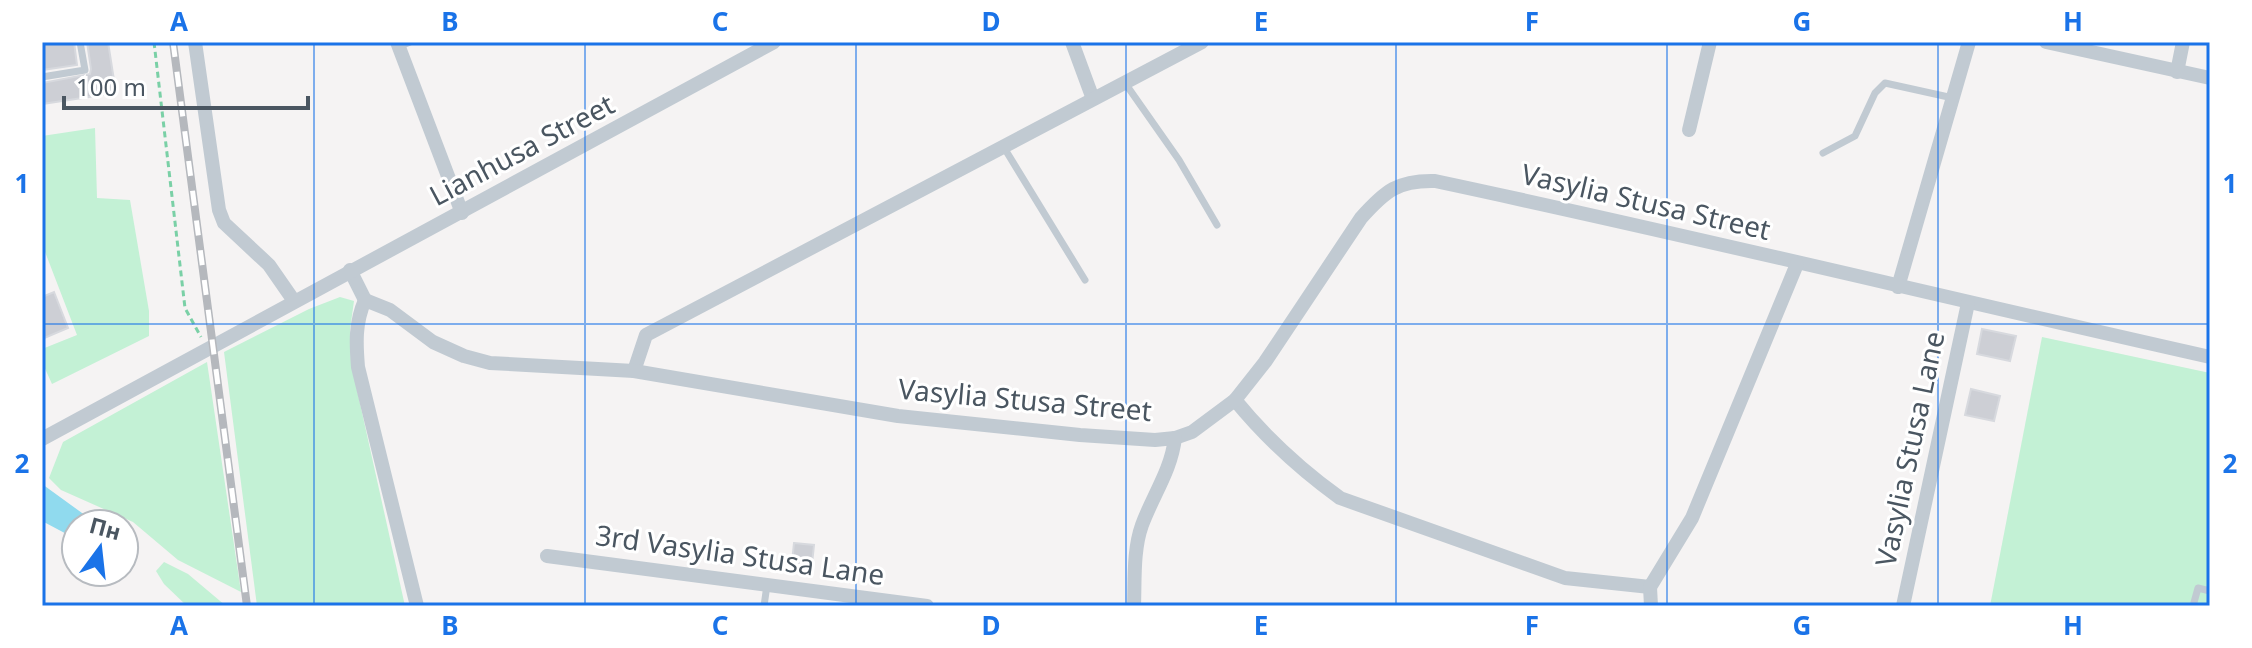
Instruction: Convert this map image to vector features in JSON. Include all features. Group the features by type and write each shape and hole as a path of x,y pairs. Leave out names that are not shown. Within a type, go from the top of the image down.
{"street":[{"path":"195,42 219,210 224,223 269,265 294,301"},
{"name":"Lianhusa Street","path":"42,439 774,42"},
{"path":"1072,42 1093,99"},
{"path":"634,371 646,335 1202,42"},
{"path":"1689,130 1710,42"},
{"path":"1898,287 1969,42"},
{"path":"2046,42 2210,78"},
{"path":"2177,72 2183,42"},
{"path":"402,44 462,213"},
{"name":"Vasylia Stusa Street","path":"365,300 390,310 433,342 464,356 490,363 634,371 898,416 1080,435 1175,438 1202,425 1235,400 1265,362 1361,218 1387,191 1413,181 1435,181 1663,230 1797,264 2210,357"},
{"path":"1651,606 1650,587 1692,518 1797,264"},
{"path":"350,270 365,300 357,325 358,367 417,606"},
{"name":"Vasylia Stusa Lane","path":"1903,606 1968,303"},
{"path":"1235,400 1261,432 1340,498 1565,578 1650,587"},
{"path":"1134,606 1138,542 1142,526 1172,460 1175,438"},
{"name":"3rd Vasylia Stusa Lane","path":"547,556 927,606"}],"lane":[{"path":"42,77 85,70 80,42"},
{"path":"1125,83 1179,160 1217,225"},
{"path":"1823,153 1855,136 1875,93 1885,83 1953,98"},
{"path":"1003,146 1085,280"},
{"path":"764,606 767,585"},
{"path":"2193,606 2198,588 2210,591"}],"path":[{"path":"154,42 185,308 206,348"}],"green space":[{"path":"95,128 97,198 130,200 149,311 149,336 52,384 42,362 42,349 77,335 42,244 42,136"},
{"path":"340,297 354,301 350,330 351,363 405,606 257,606 224,352 309,309"},
{"path":"2042,337 2210,373 2210,606 1990,606"},
{"path":"207,362 241,592 178,560 140,528 140,508 102,508 61,490 49,478 63,442"},
{"path":"164,562 188,574 226,606 187,606 164,584 156,571"}],"water":[{"path":"42,484 75,508 60,508 60,531 42,521"}],"building":[{"path":"42,42 74,42 77,65 42,70"},
{"path":"87,42 108,42 116,93 42,104 42,83 90,74"},
{"path":"54,292 68,328 42,339 42,297"},
{"path":"1982,329 2016,336 2010,361 1977,354"},
{"path":"1971,389 2000,396 1994,421 1965,415"},
{"path":"794,543 814,545 812,564 792,562"}],"railway":[{"path":"173,42 247,606"}]}
